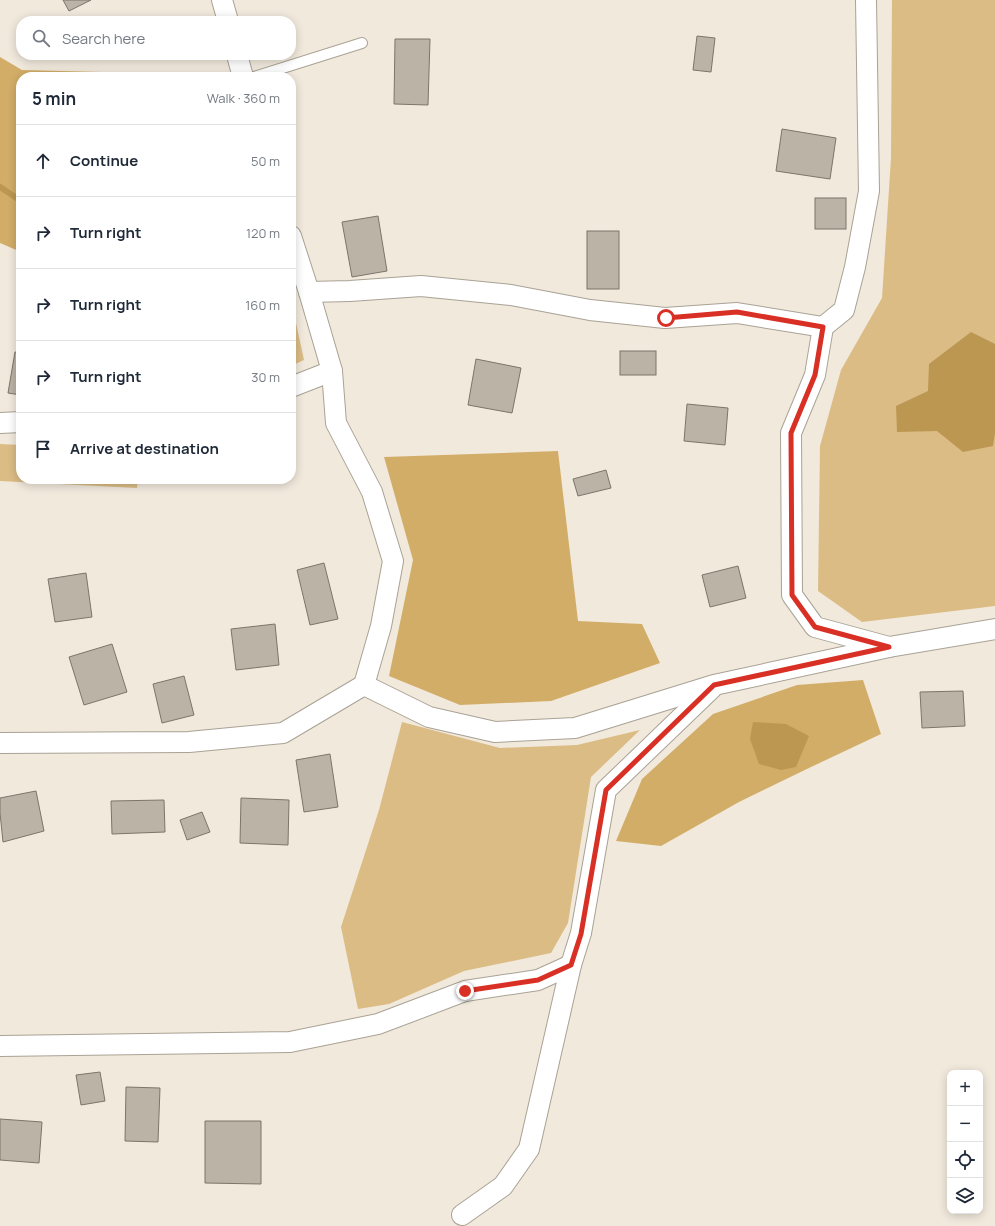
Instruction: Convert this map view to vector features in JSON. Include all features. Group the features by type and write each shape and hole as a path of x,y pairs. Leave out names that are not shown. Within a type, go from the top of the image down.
{"street":[{"path":"222,0 227,16"},
{"path":"866,0 869,191 855,267 844,310 823,327 815,375 791,433 792,595 815,627 889,647"},
{"path":"238,60 242,72"},
{"path":"0,743 189,742 283,733 364,686 381,626 393,561 372,492 336,424 332,371 296,252"},
{"path":"309,292 421,286 511,295 590,310 666,318 737,312 823,327"},
{"path":"296,385 332,371"},
{"path":"0,422 16,422"},
{"path":"364,686 429,717 496,732 575,728 714,685 889,647 995,629"},
{"path":"462,1215 503,1186 529,1149 571,965 581,934 606,790 714,685"},
{"path":"0,1046 290,1042 378,1024 465,991 538,980 571,965"}],"lane":[{"path":"270,72 362,43"}],"shaded area":[{"path":"892,0 995,0 995,606 862,622 818,591 820,446 841,370 882,298 891,158"},
{"path":"0,57 22,70 101,72 16,72 16,250 0,243"},
{"path":"296,323 304,360 296,364"},
{"path":"971,332 995,344 995,433 993,446 963,452 937,431 897,432 896,406 928,391 929,364"},
{"path":"0,444 16,445 16,482 0,481"},
{"path":"558,451 578,621 642,624 660,663 551,701 460,705 389,676 413,560 384,457"},
{"path":"59,484 137,484 137,488"},
{"path":"863,680 881,734 739,802 661,846 616,841 642,779 713,714 797,685"},
{"path":"402,722 500,748 577,745 640,730 591,777 568,923 551,953 464,971 389,1004 358,1009 341,927 379,810"},
{"path":"753,722 786,724 809,736 796,767 781,770 759,764 750,739"}],"building":[{"path":"63,0 91,0 69,11"},
{"path":"697,36 715,38 711,72 693,70"},
{"path":"395,39 430,39 428,105 394,104"},
{"path":"782,129 836,138 830,179 776,171"},
{"path":"815,198 846,198 846,229 815,229"},
{"path":"378,216 387,271 352,277 342,222"},
{"path":"587,231 619,231 619,289 587,289"},
{"path":"620,351 656,351 656,375 620,375"},
{"path":"15,352 16,352 16,394 8,393"},
{"path":"476,359 521,368 512,413 468,405"},
{"path":"687,404 728,408 725,445 684,441"},
{"path":"606,470 611,488 578,496 573,479"},
{"path":"324,563 338,619 310,625 297,570"},
{"path":"738,566 746,598 710,607 702,575"},
{"path":"86,573 92,617 55,622 48,579"},
{"path":"275,624 279,665 236,670 231,629"},
{"path":"112,644 127,692 84,705 69,657"},
{"path":"184,676 194,715 162,723 153,684"},
{"path":"963,691 965,726 922,728 920,692"},
{"path":"330,754 338,807 304,812 296,760"},
{"path":"36,791 44,831 3,842 0,798"},
{"path":"241,798 289,800 288,845 240,843"},
{"path":"164,800 165,832 112,834 111,801"},
{"path":"202,812 210,832 187,840 180,820"},
{"path":"100,1072 105,1101 81,1105 76,1075"},
{"path":"126,1087 160,1088 158,1142 125,1141"},
{"path":"0,1119 42,1122 39,1163 0,1160"},
{"path":"205,1121 261,1121 261,1184 205,1183"}],"waterway":[{"path":"0,187 16,198"}],"route":[{"path":"465,991 538,980 571,965 581,934 606,790 714,685 889,647 815,627 792,595 791,433 815,375 823,327 737,312 666,318"}]}
